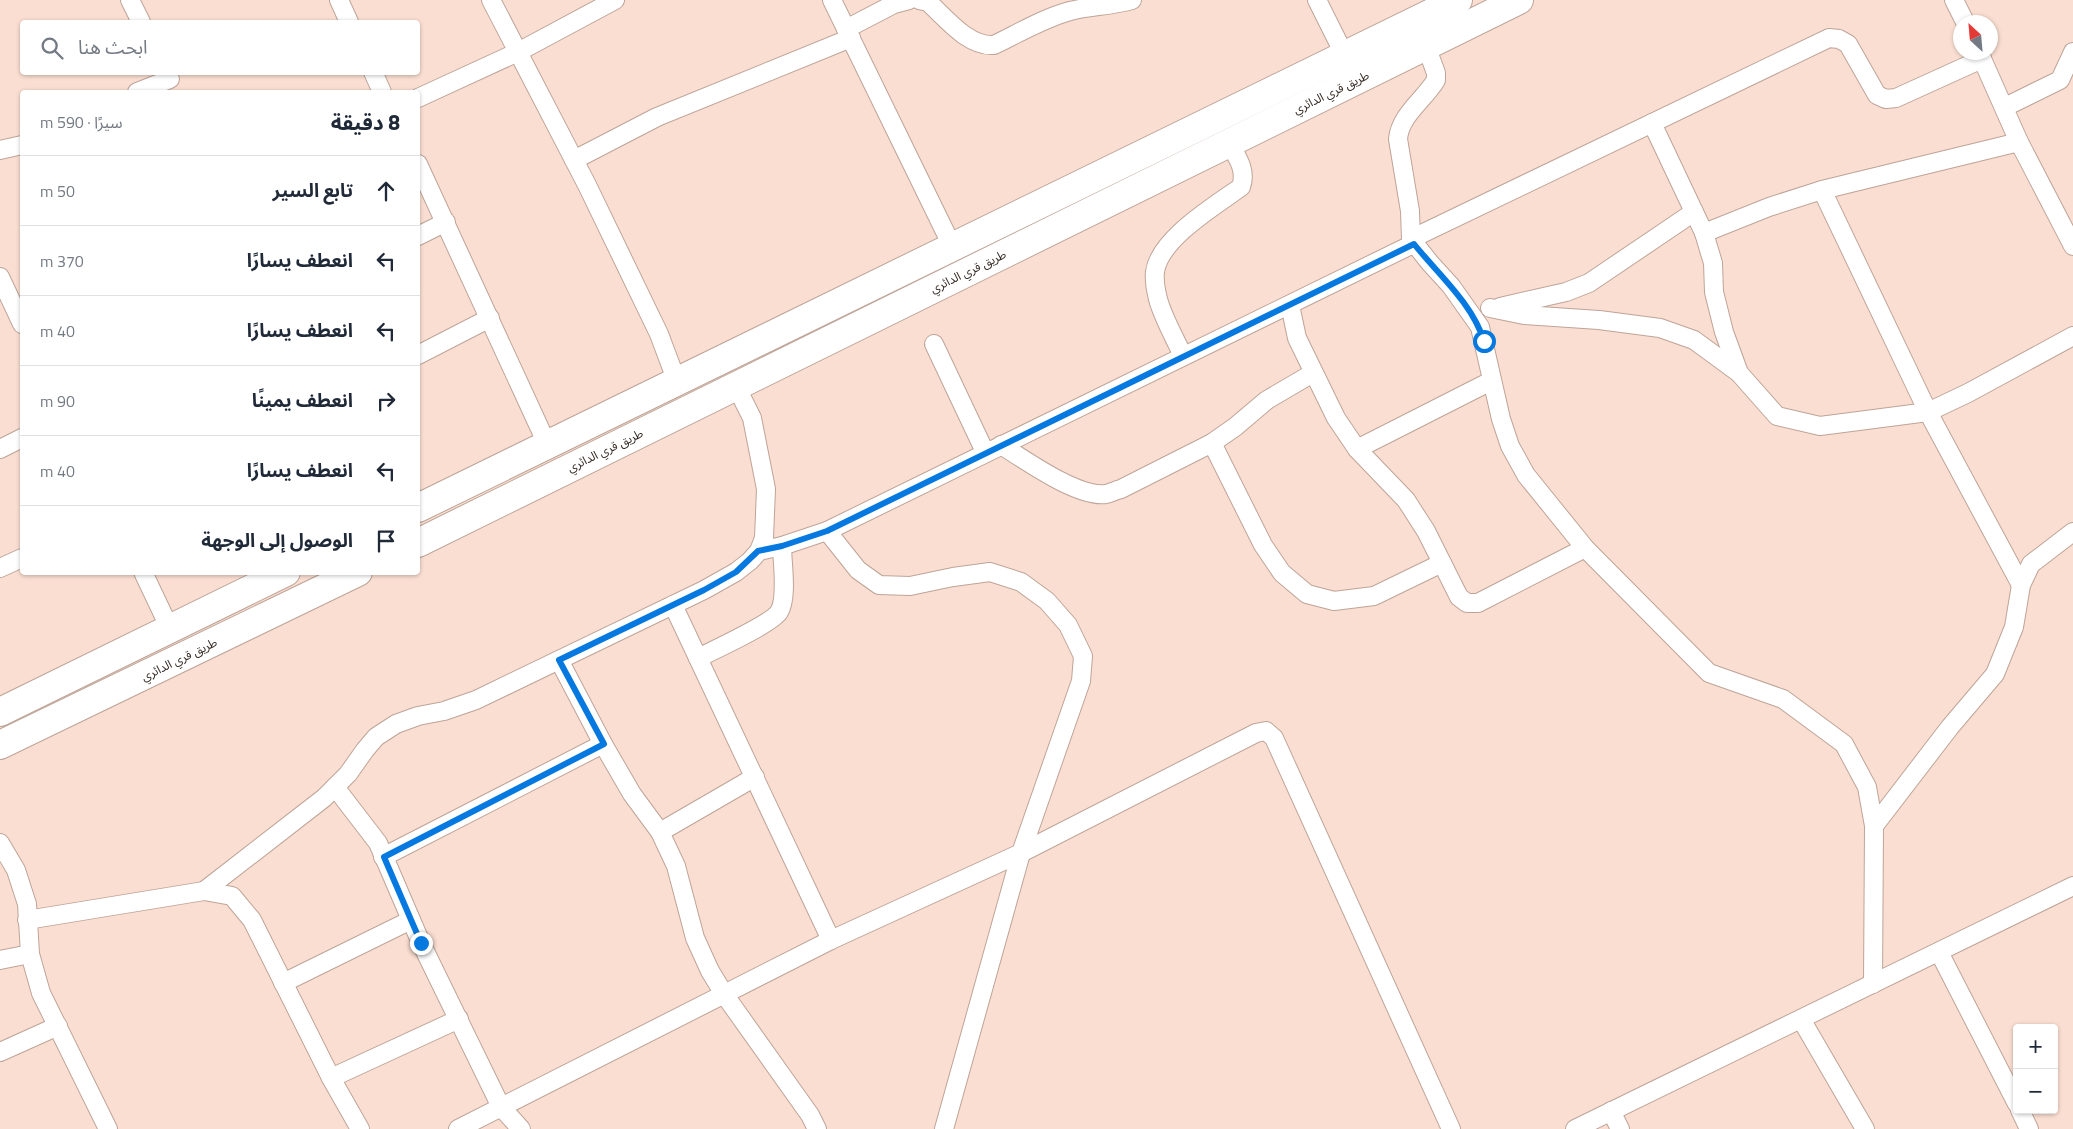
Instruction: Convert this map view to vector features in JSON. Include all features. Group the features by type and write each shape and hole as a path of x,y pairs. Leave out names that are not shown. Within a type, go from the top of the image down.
{"highway":[{"path":"420,507 1458,0"},
{"name":"طريق قري الدائري","path":"420,542 1519,0"},
{"path":"0,712 280,575"},
{"name":"طريق قري الدائري","path":"0,745 352,575"},
{"path":"260,585 274,614"}],"street":[{"path":"130,0 139,20"},
{"path":"339,0 348,20"},
{"path":"491,0 574,160 659,334 676,382"},
{"path":"420,97 518,52 615,0"},
{"path":"832,0 953,248"},
{"path":"574,160 657,117 848,33 894,4 909,0"},
{"path":"920,0 928,2 969,39 985,46 994,45 1062,14 1085,8 1111,6 1132,0"},
{"path":"1317,0 1345,56"},
{"path":"1954,0 1961,15"},
{"path":"758,551 782,546 827,531 985,452 1290,305 1412,241 1829,38 1839,39 1848,44 1877,96 1886,99 1896,98 1973,60"},
{"path":"1426,46 1436,73 1436,80 1407,117 1399,132 1398,139 1410,211 1412,241 1469,310 1480,327 1492,381 1510,446 1518,464 1585,548 1710,673 1783,699 1844,744 1867,787 1874,826 1873,984"},
{"path":"2005,107 2060,80 2073,52"},
{"path":"1983,60 2019,142 2073,246"},
{"path":"374,75 381,90"},
{"path":"143,90 172,81"},
{"path":"1652,123 1704,233 1713,263 1714,292 1724,332 1739,373"},
{"path":"1704,233 1769,207 1822,190 2019,142"},
{"path":"1182,356 1158,300 1155,273 1157,264 1168,247 1189,224 1241,187 1244,178 1243,172 1229,143"},
{"path":"0,150 20,145"},
{"path":"420,168 547,444"},
{"path":"1822,190 1928,412 2022,585"},
{"path":"1469,310 1490,308 1566,292 1589,282 1694,212"},
{"path":"420,235 446,222"},
{"path":"0,277 4,297 20,321"},
{"path":"1290,305 1297,338 1336,418 1357,449 1406,500 1426,531 1459,597 1467,603 1478,603 1585,548"},
{"path":"1490,308 1524,315 1599,320 1660,328 1694,340 1739,373 1777,416 1820,426 1928,412 1968,393 2073,336"},
{"path":"420,354 490,318"},
{"path":"934,344 985,452"},
{"path":"1002,445 1037,469 1073,487 1105,494 1121,489 1212,443 1235,427 1266,400 1313,373"},
{"path":"1357,449 1492,381"},
{"path":"204,891 324,798 348,774 376,737 396,724 476,700 673,605 736,572 758,551 764,538 766,489 752,418 736,386"},
{"path":"0,450 20,439"},
{"path":"1212,443 1263,545 1282,573 1307,594 1334,601 1374,596 1442,563"},
{"path":"827,531 858,570 879,585 910,586 990,572 1021,582 1047,601 1068,625 1083,656 1081,681 1021,853 944,1129"},
{"path":"1874,826 1950,727 1996,674 2014,627 2022,585 2031,564 2073,532"},
{"path":"698,658 759,627 779,612 783,595 782,546"},
{"path":"0,568 20,559"},
{"path":"144,575 170,629"},
{"path":"673,605 832,940"},
{"path":"559,660 632,794 660,832 676,866 696,938 710,971 724,994 810,1115 817,1129"},
{"path":"458,1129 832,940 1021,853 1256,733 1266,731 1274,738 1451,1129"},
{"path":"384,857 604,744"},
{"path":"660,832 756,777"},
{"path":"335,786 378,843 411,920 501,1107 521,1129"},
{"path":"0,843 16,870 27,904 30,954 42,993 108,1129"},
{"path":"1575,1129 2073,886"},
{"path":"27,920 204,891 232,896 252,920 331,1078 353,1127"},
{"path":"284,983 411,920"},
{"path":"1939,952 2013,1096"},
{"path":"0,960 30,954"},
{"path":"331,1078 459,1019"},
{"path":"1801,1019 1865,1129"},
{"path":"0,1052 58,1026"},
{"path":"1611,1111 1620,1129"},
{"path":"2022,1114 2029,1129"}],"route":[{"path":"421,943 384,857 604,744 559,660 704,590 736,572 750,561 758,551 782,546 827,531 985,452 1414,244 1451,286 1469,310 1480,327 1484,341"}]}
